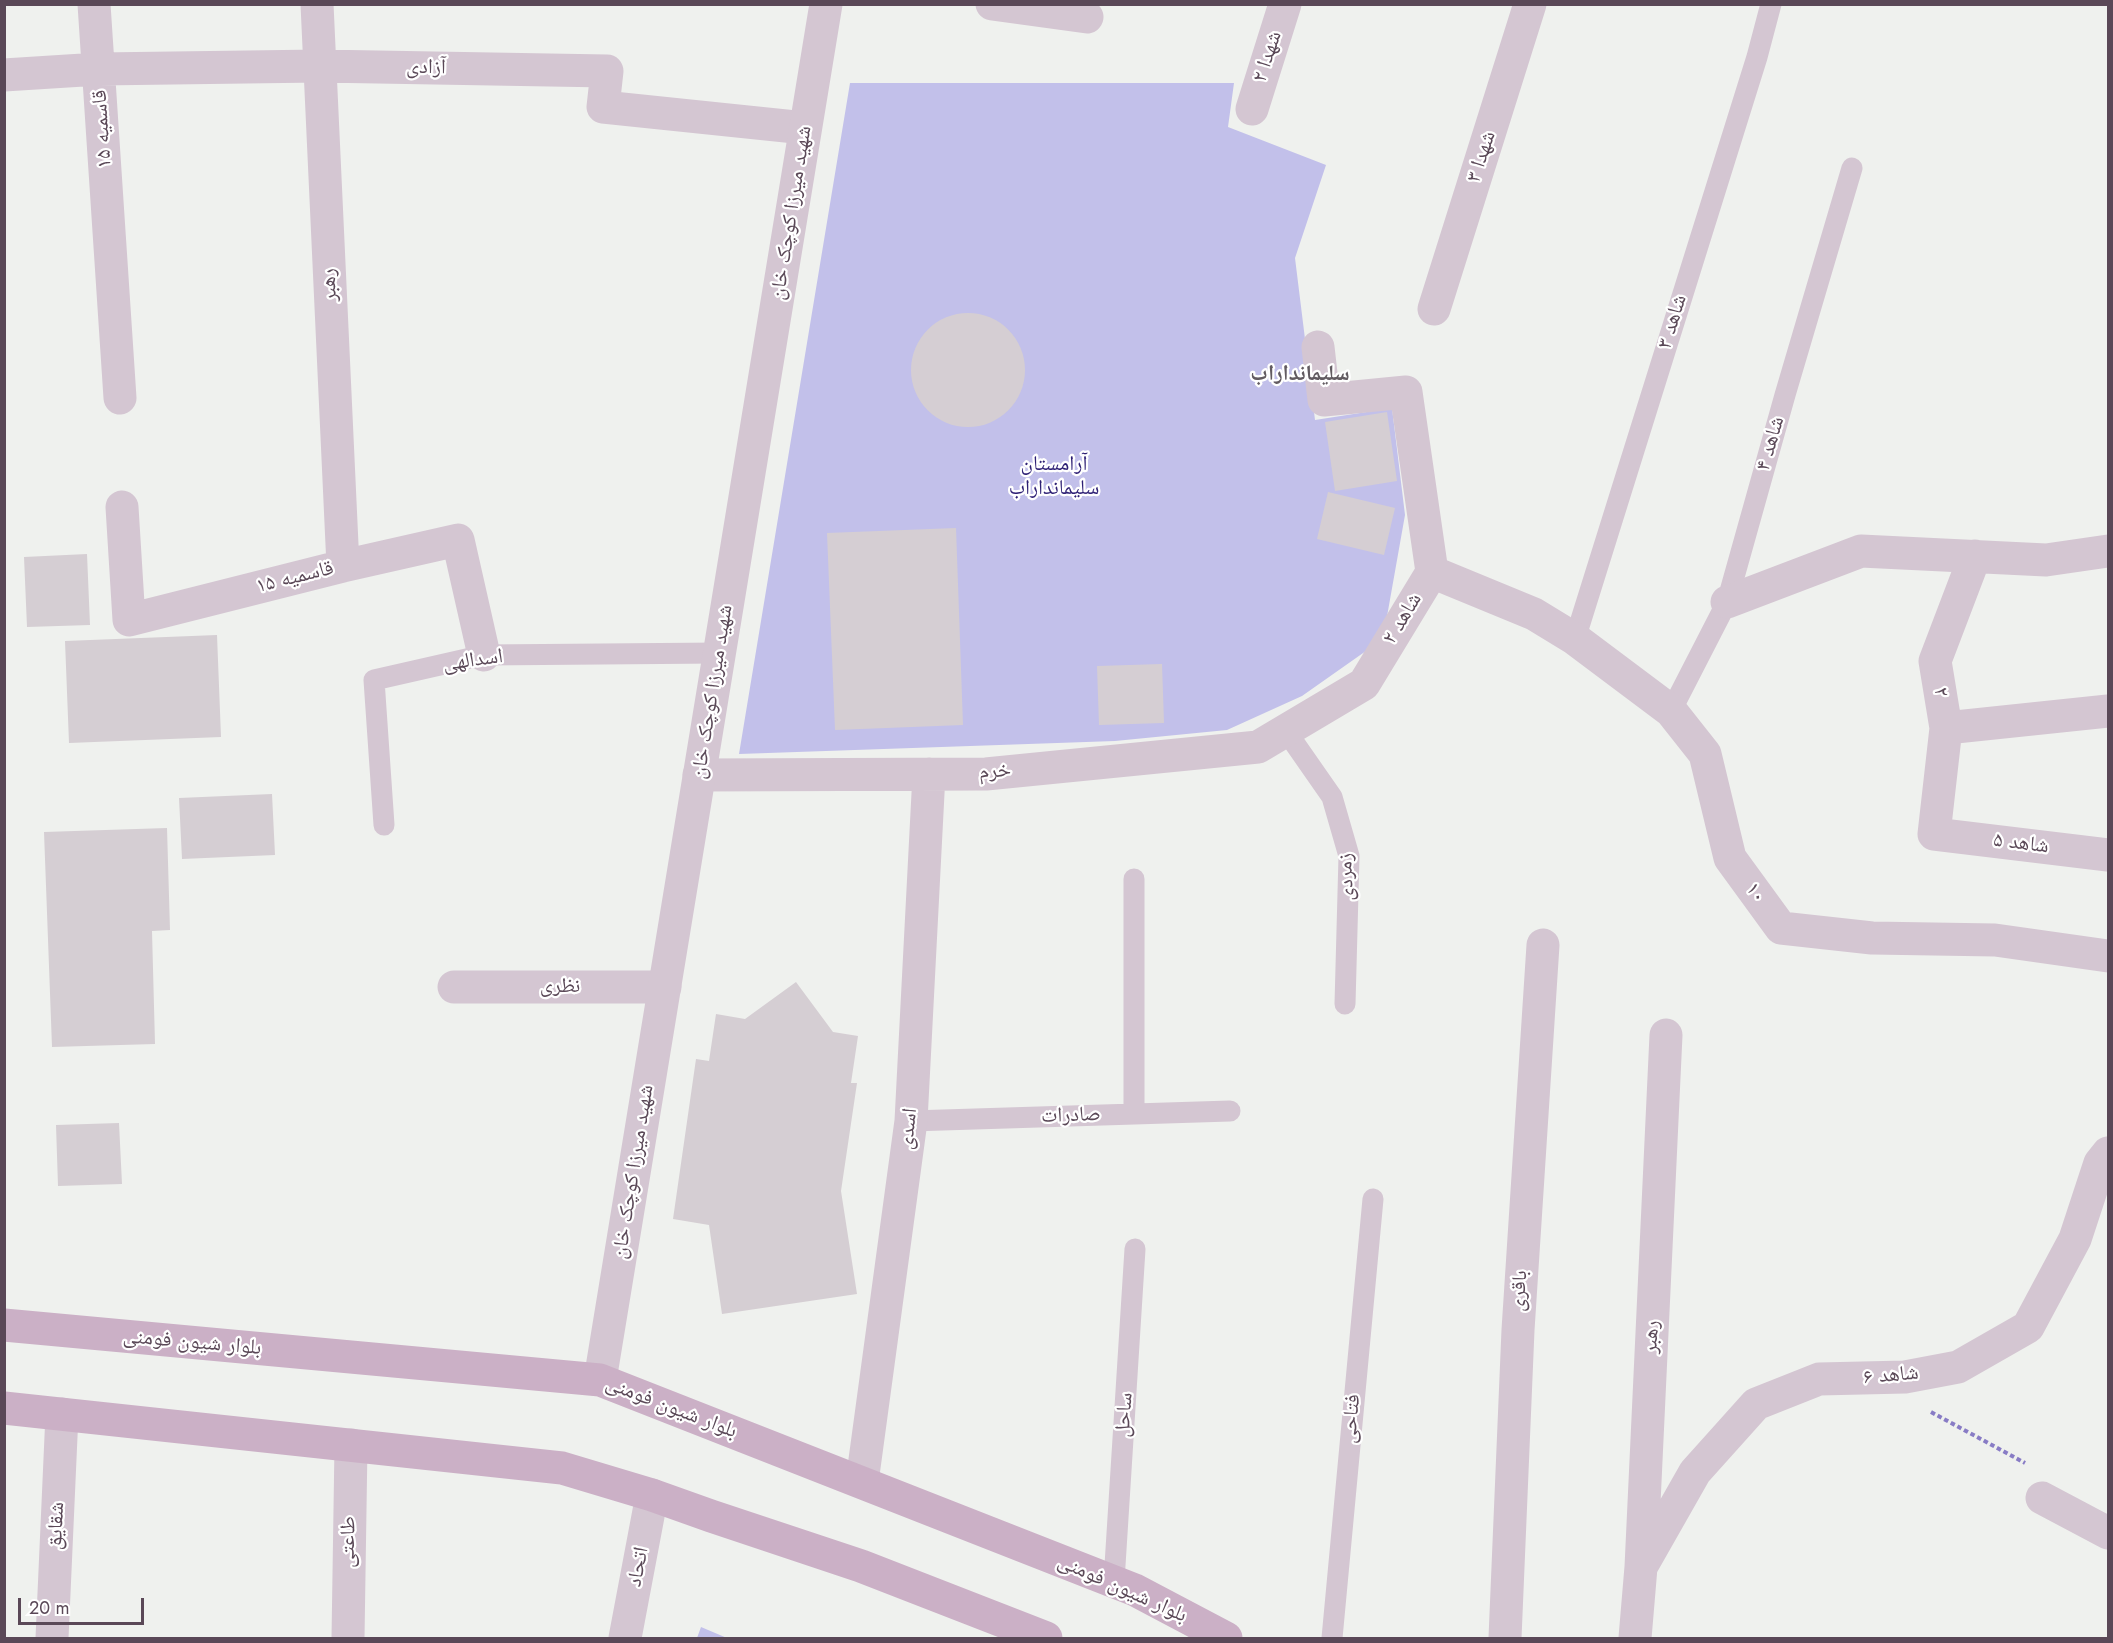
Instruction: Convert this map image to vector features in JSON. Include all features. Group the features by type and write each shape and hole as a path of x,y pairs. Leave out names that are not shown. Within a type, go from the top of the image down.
{"main road":[{"name":"بلوار شیون فومنی","path":"4,1326 600,1380 1114,1581 1227,1638"},
{"path":"4,1408 562,1468 652,1495 861,1566 1046,1638"}],"street":[{"name":"قاسمیه ۱۵","path":"93,4 120,398"},
{"name":"رهبر","path":"317,4 343,566"},
{"name":"شهید میرزا کوچک خان","path":"600,1380 826,4"},
{"path":"992,4 1087,17"},
{"name":"شهدا ۲","path":"1252,108 1285,4"},
{"name":"شهدا ۳","path":"1434,309 1530,4"},
{"name":"آزادی","path":"4,75 99,69 320,66 607,71 603,107 805,129"},
{"path":"1318,347 1324,400 1406,392 1432,572"},
{"name":"قاسمیه ۱۵","path":"122,507 129,620 343,566 458,540 484,655"},
{"path":"1727,602 1861,551 2046,560 2109,551"},
{"name":"۲","path":"1934,834 1946,728 1935,661 1975,556"},
{"name":"شاهد ۲","path":"1286,731 1364,684 1432,572 1534,614"},
{"name":"۱۰","path":"1534,614 1575,639 1671,711 1705,754 1730,858 1781,928 1872,938 1995,940 2109,956"},
{"path":"1946,728 2109,711"},
{"name":"خرم","path":"699,775 986,774 1258,747 1286,731"},
{"name":"اسدی","path":"862,1482 911,1121 928,774"},
{"name":"شاهد ۵","path":"1934,834 2109,855"},
{"name":"باقری","path":"1505,1638 1518,1330 1543,945"},
{"name":"نظری","path":"454,987 665,987"},
{"name":"رهبر","path":"1635,1638 1641,1567 1666,1035"},
{"name":"شاهد ۶","path":"1641,1567 1695,1472 1756,1404 1819,1379 1905,1377 1958,1366 2028,1328 2074,1239 2100,1163 2109,1153"},
{"name":"شقایق","path":"52,1638 62,1414"},
{"name":"طاعتی","path":"348,1638 351,1445"},
{"name":"اتحاد","path":"625,1638 652,1495"},
{"path":"2042,1498 2109,1533"}],"lane":[{"name":"شاهد ۳","path":"1575,639 1757,57 1771,4"},
{"name":"شاهد ۴","path":"1671,711 1727,602 1852,168"},
{"name":"اسدالهی","path":"384,825 374,680 484,655 719,653"},
{"name":"زمردی","path":"1286,731 1332,797 1349,856 1345,1004"},
{"path":"1134,879 1134,1114"},
{"name":"صادرات","path":"911,1121 1230,1111"},
{"name":"فتاحی","path":"1332,1638 1373,1199"},
{"name":"ساحل","path":"1114,1581 1135,1249"}],"path":[{"path":"1930,1412 2051,1478 2042,1498"}],"green space":[{"name":"آرامستان سلیمانداراب","path":"850,83 1234,83 1228,127 1326,165 1295,258 1315,420 1392,408 1405,515 1383,639 1302,696 1227,730 1115,741 739,754"},
{"path":"701,1627 727,1638 697,1638"}],"building":[{"path":"968,313 990,317 1008,330 1021,348 1025,370 1021,392 1008,410 990,423 968,427 946,423 928,410 915,392 911,370 915,348 928,330 946,317"},
{"path":"1387,412 1397,481 1335,491 1325,422"},
{"path":"1328,492 1395,508 1384,555 1317,539"},
{"path":"956,528 963,725 835,730 827,533"},
{"path":"87,554 90,625 27,627 24,557"},
{"path":"217,635 221,737 69,743 65,641"},
{"path":"1162,664 1164,723 1099,725 1097,666"},
{"path":"272,794 275,855 182,859 179,798"},
{"path":"167,828 170,930 152,931 155,1044 52,1047 44,832"},
{"path":"796,982 833,1032 858,1036 851,1083 857,1083 841,1191 857,1294 722,1314 709,1225 673,1219 696,1059 709,1061 716,1014 745,1019"},
{"path":"119,1123 122,1184 58,1186 56,1125"}],"district":[{"name":"سلیمانداراب","path":"1300,375"}]}
